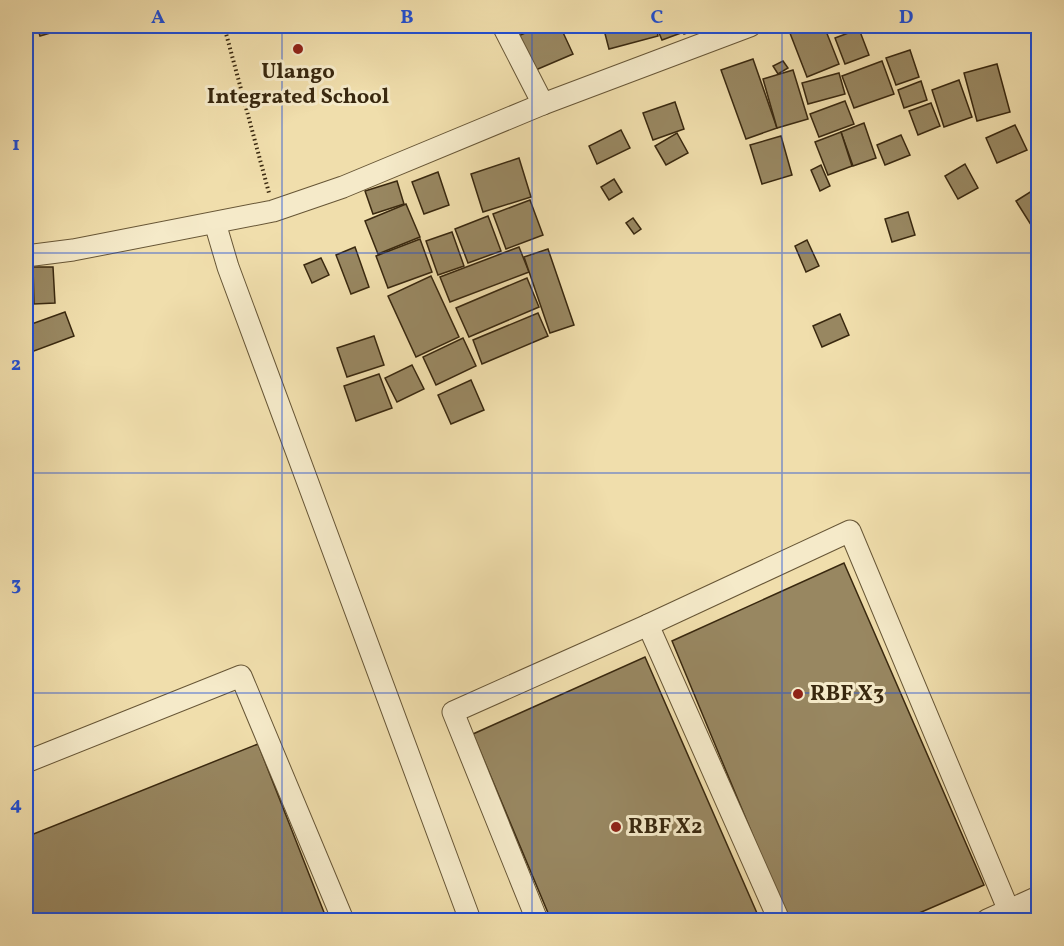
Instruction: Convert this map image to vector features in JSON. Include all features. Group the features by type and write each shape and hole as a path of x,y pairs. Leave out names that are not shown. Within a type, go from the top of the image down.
{"street":[{"path":"503,26 543,104"},
{"path":"26,256 73,250 273,211 343,188 543,104 750,26"},
{"path":"215,223 232,279 470,921"},
{"path":"537,921 453,712 850,531 1009,911"},
{"path":"648,625 778,921"},
{"path":"26,762 241,676 343,921"},
{"path":"987,921 1038,897"}],"path":[{"path":"224,26 273,211"}],"building":[{"path":"26,26 34,26 35,31 26,34"},
{"path":"37,26 63,26 64,29 40,36"},
{"path":"541,26 560,26 573,54 531,72 516,37"},
{"path":"603,26 656,26 658,36 609,49"},
{"path":"656,26 679,26 681,33 662,40"},
{"path":"681,26 695,26 696,30 684,34"},
{"path":"824,26 839,64 807,77 788,28"},
{"path":"899,26 922,26 902,33"},
{"path":"859,29 869,55 845,64 835,38"},
{"path":"910,50 919,77 896,85 886,58"},
{"path":"1038,56 1038,78 1031,59"},
{"path":"753,59 777,128 746,139 721,70"},
{"path":"783,61 788,68 778,74 773,66"},
{"path":"882,61 894,94 854,108 842,76"},
{"path":"997,64 1010,112 977,121 964,73"},
{"path":"793,70 808,119 777,128 763,79"},
{"path":"839,73 845,94 808,104 802,83"},
{"path":"959,80 972,117 944,127 932,90"},
{"path":"921,81 927,100 904,108 898,90"},
{"path":"845,101 854,124 819,137 810,114"},
{"path":"675,102 684,129 653,140 643,113"},
{"path":"931,103 940,126 918,135 909,111"},
{"path":"864,123 876,158 853,166 841,132"},
{"path":"1015,125 1027,150 997,163 986,138"},
{"path":"621,130 630,148 597,164 589,146"},
{"path":"841,132 852,166 828,175 815,142"},
{"path":"677,133 688,153 666,165 655,146"},
{"path":"901,135 910,155 885,165 877,145"},
{"path":"781,136 792,175 762,184 750,145"},
{"path":"519,158 531,197 483,212 471,174"},
{"path":"965,164 978,188 958,199 945,176"},
{"path":"821,165 830,186 820,191 811,170"},
{"path":"438,172 449,205 424,214 412,182"},
{"path":"614,179 622,192 609,200 601,187"},
{"path":"397,181 404,204 373,214 365,191"},
{"path":"1038,187 1038,236 1016,201"},
{"path":"530,200 543,235 506,249 493,214"},
{"path":"406,204 420,237 378,254 365,221"},
{"path":"908,212 915,235 892,242 885,219"},
{"path":"488,216 501,251 468,263 455,229"},
{"path":"633,218 641,229 634,234 626,223"},
{"path":"452,232 464,266 438,275 426,241"},
{"path":"420,239 432,272 388,288 376,256"},
{"path":"807,240 819,266 806,272 795,246"},
{"path":"355,247 369,287 351,294 336,255"},
{"path":"519,247 529,272 450,302 440,277"},
{"path":"548,249 574,325 550,333 524,257"},
{"path":"321,258 329,275 312,283 304,265"},
{"path":"33,267 53,267 55,303 34,304"},
{"path":"26,268 29,268 31,302 26,302"},
{"path":"431,276 459,337 416,357 388,296"},
{"path":"527,278 539,307 469,337 456,308"},
{"path":"65,312 74,336 26,354 26,326"},
{"path":"538,313 548,336 482,364 473,340"},
{"path":"840,314 849,335 822,347 813,326"},
{"path":"374,336 384,365 347,377 337,348"},
{"path":"463,338 476,366 436,385 423,357"},
{"path":"412,365 424,389 397,402 385,378"},
{"path":"379,374 392,408 356,421 344,386"},
{"path":"471,380 484,410 451,424 438,395"},
{"name":"RBF X3","path":"844,563 984,885 903,920 788,920 672,641"},
{"name":"RBF X2","path":"645,657 760,920 551,920 473,734"},
{"path":"258,744 327,920 26,920 26,837"}],"place":[{"name":"Ulango Integrated School","path":"298,49"},
{"name":"RBF X3","path":"798,694"},
{"name":"RBF X2","path":"616,827"}]}
